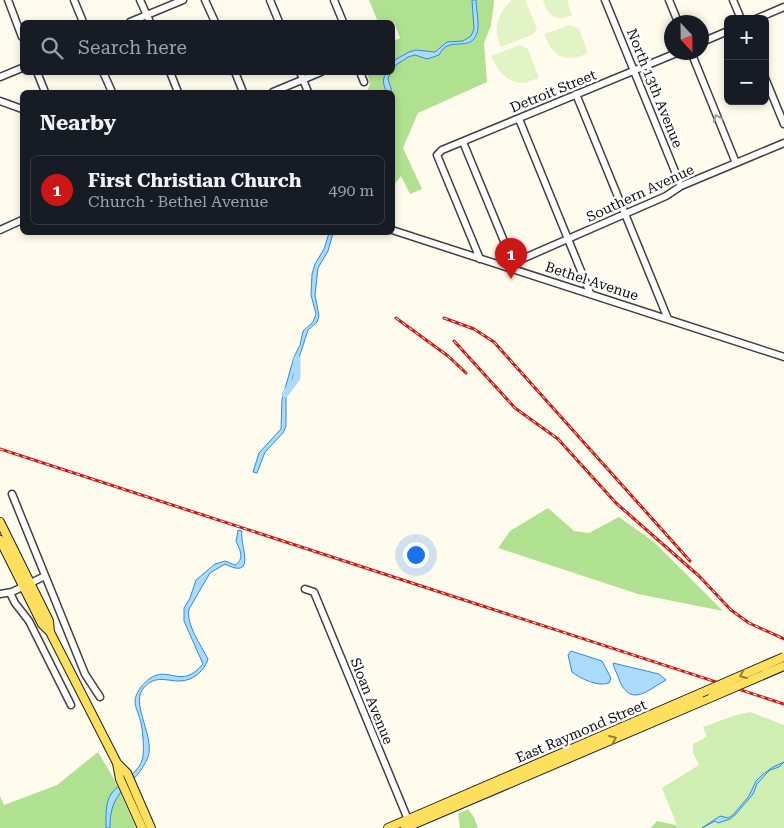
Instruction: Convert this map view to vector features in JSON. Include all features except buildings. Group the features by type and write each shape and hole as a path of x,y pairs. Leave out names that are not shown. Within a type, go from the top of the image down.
{"main road":[{"path":"0,522 27,586"},
{"path":"0,540 49,621 50,632 117,763 126,773 134,787 151,828"},
{"name":"East Raymond Street","path":"388,828 408,825 784,657"},
{"name":"East Raymond Street","path":"567,754 712,697 784,666"},
{"path":"117,763 120,780 142,828"}],"street":[{"path":"8,0 20,32"},
{"path":"74,0 82,20"},
{"path":"140,0 149,20"},
{"path":"136,20 183,0"},
{"path":"206,0 214,20"},
{"path":"270,0 278,20"},
{"path":"334,0 342,20"},
{"name":"North 13th Avenue","path":"605,0 681,186"},
{"path":"669,0 675,15"},
{"path":"733,0 739,15"},
{"path":"765,15 784,7"},
{"path":"709,39 724,33"},
{"name":"Detroit Street","path":"480,259 438,155 442,150 664,59"},
{"path":"694,60 736,163"},
{"path":"0,77 20,69"},
{"path":"38,75 44,90"},
{"path":"104,75 111,90"},
{"path":"171,75 177,90"},
{"path":"236,75 242,90"},
{"path":"301,75 307,90"},
{"path":"278,90 314,75"},
{"path":"361,75 364,82"},
{"path":"769,88 784,124"},
{"path":"576,94 668,319"},
{"path":"0,101 20,108"},
{"path":"519,118 590,293"},
{"path":"463,142 509,265"},
{"name":"Southern Avenue","path":"509,265 666,196 681,186 784,142"},
{"path":"0,230 20,221"},
{"name":"Bethel Avenue","path":"395,231 480,259 509,265 784,357"},
{"path":"12,494 85,674 100,697"},
{"path":"0,594 10,593 45,576"},
{"name":"Sloan Avenue","path":"305,589 314,592 408,825"},
{"path":"10,593 14,603 29,621 70,705"}],"green space":[{"path":"369,0 494,0 491,25 484,43 487,82 418,113 403,148 422,189 410,194 401,176 395,184 395,90 368,90 370,84 368,75 395,75 395,40 400,38 395,20 377,20"},
{"path":"512,0 525,0 537,28 534,34 501,47 497,34 498,22 503,10"},
{"path":"543,0 567,0 572,15 562,18 553,16 547,10"},
{"path":"570,25 579,29 588,53 567,58 556,53 547,42 544,34"},
{"path":"520,45 528,49 539,78 524,83 518,83 503,75 491,56"},
{"path":"548,508 574,531 589,533 619,517 654,542 723,611 638,594 498,548 510,531"},
{"path":"750,712 784,725 784,828 678,828 662,788 699,765 693,753 693,744 707,737 703,727"},
{"path":"98,752 114,779 136,828 0,828 0,796 4,805 57,785"},
{"path":"468,809 474,817 478,828 460,828 458,814"},
{"path":"657,821 676,825 678,828 651,828"}],"water":[{"path":"472,0 476,0 478,29 474,39 465,44 448,46 439,55 427,59 415,55 408,57 395,66 395,60 409,52 416,50 435,52 447,42 463,41 471,36 474,29"},
{"path":"385,75 389,75 388,79 391,90 386,90"},
{"path":"328,235 332,235 328,251 318,268 315,295 319,316 317,322 308,330 286,398 286,426 283,433 265,452 257,473 253,472 259,453 281,429 282,399 294,357 300,345 303,331 313,322 316,314 311,295 312,274 315,264 324,249"},
{"path":"238,530 242,531 244,564 241,568 235,568 225,564 210,573 189,609 190,622 208,659 198,674 185,681 155,680 146,685 142,690 140,705 149,741 148,757 143,768 118,796 111,814 110,828 106,828 106,811 111,794 138,768 143,757 142,727 135,705 138,692 149,679 156,675 188,676 203,664 184,621 184,608 190,598 196,580 215,564 225,561 235,565 238,563 241,558 236,542"},
{"path":"571,651 602,661 611,678 609,683 590,682 572,672 568,655"},
{"path":"613,663 659,674 666,680 647,692 635,695 630,694 620,682"},
{"path":"784,762 765,775 757,784 753,794 735,815 730,819 718,823 715,821 702,828 720,816 728,818 733,815 749,796 756,781 773,767"}],"waterway":[{"path":"285,394 297,378 297,359"}],"railway":[{"path":"396,318 448,356 466,373"},
{"path":"444,318 474,329 494,342 690,561"},
{"path":"454,341 515,408 558,439 616,503 699,576 731,610 749,623 784,639"},
{"path":"0,449 784,704"}],"place":[{"name":"First Christian Church","path":"511,279"}]}
